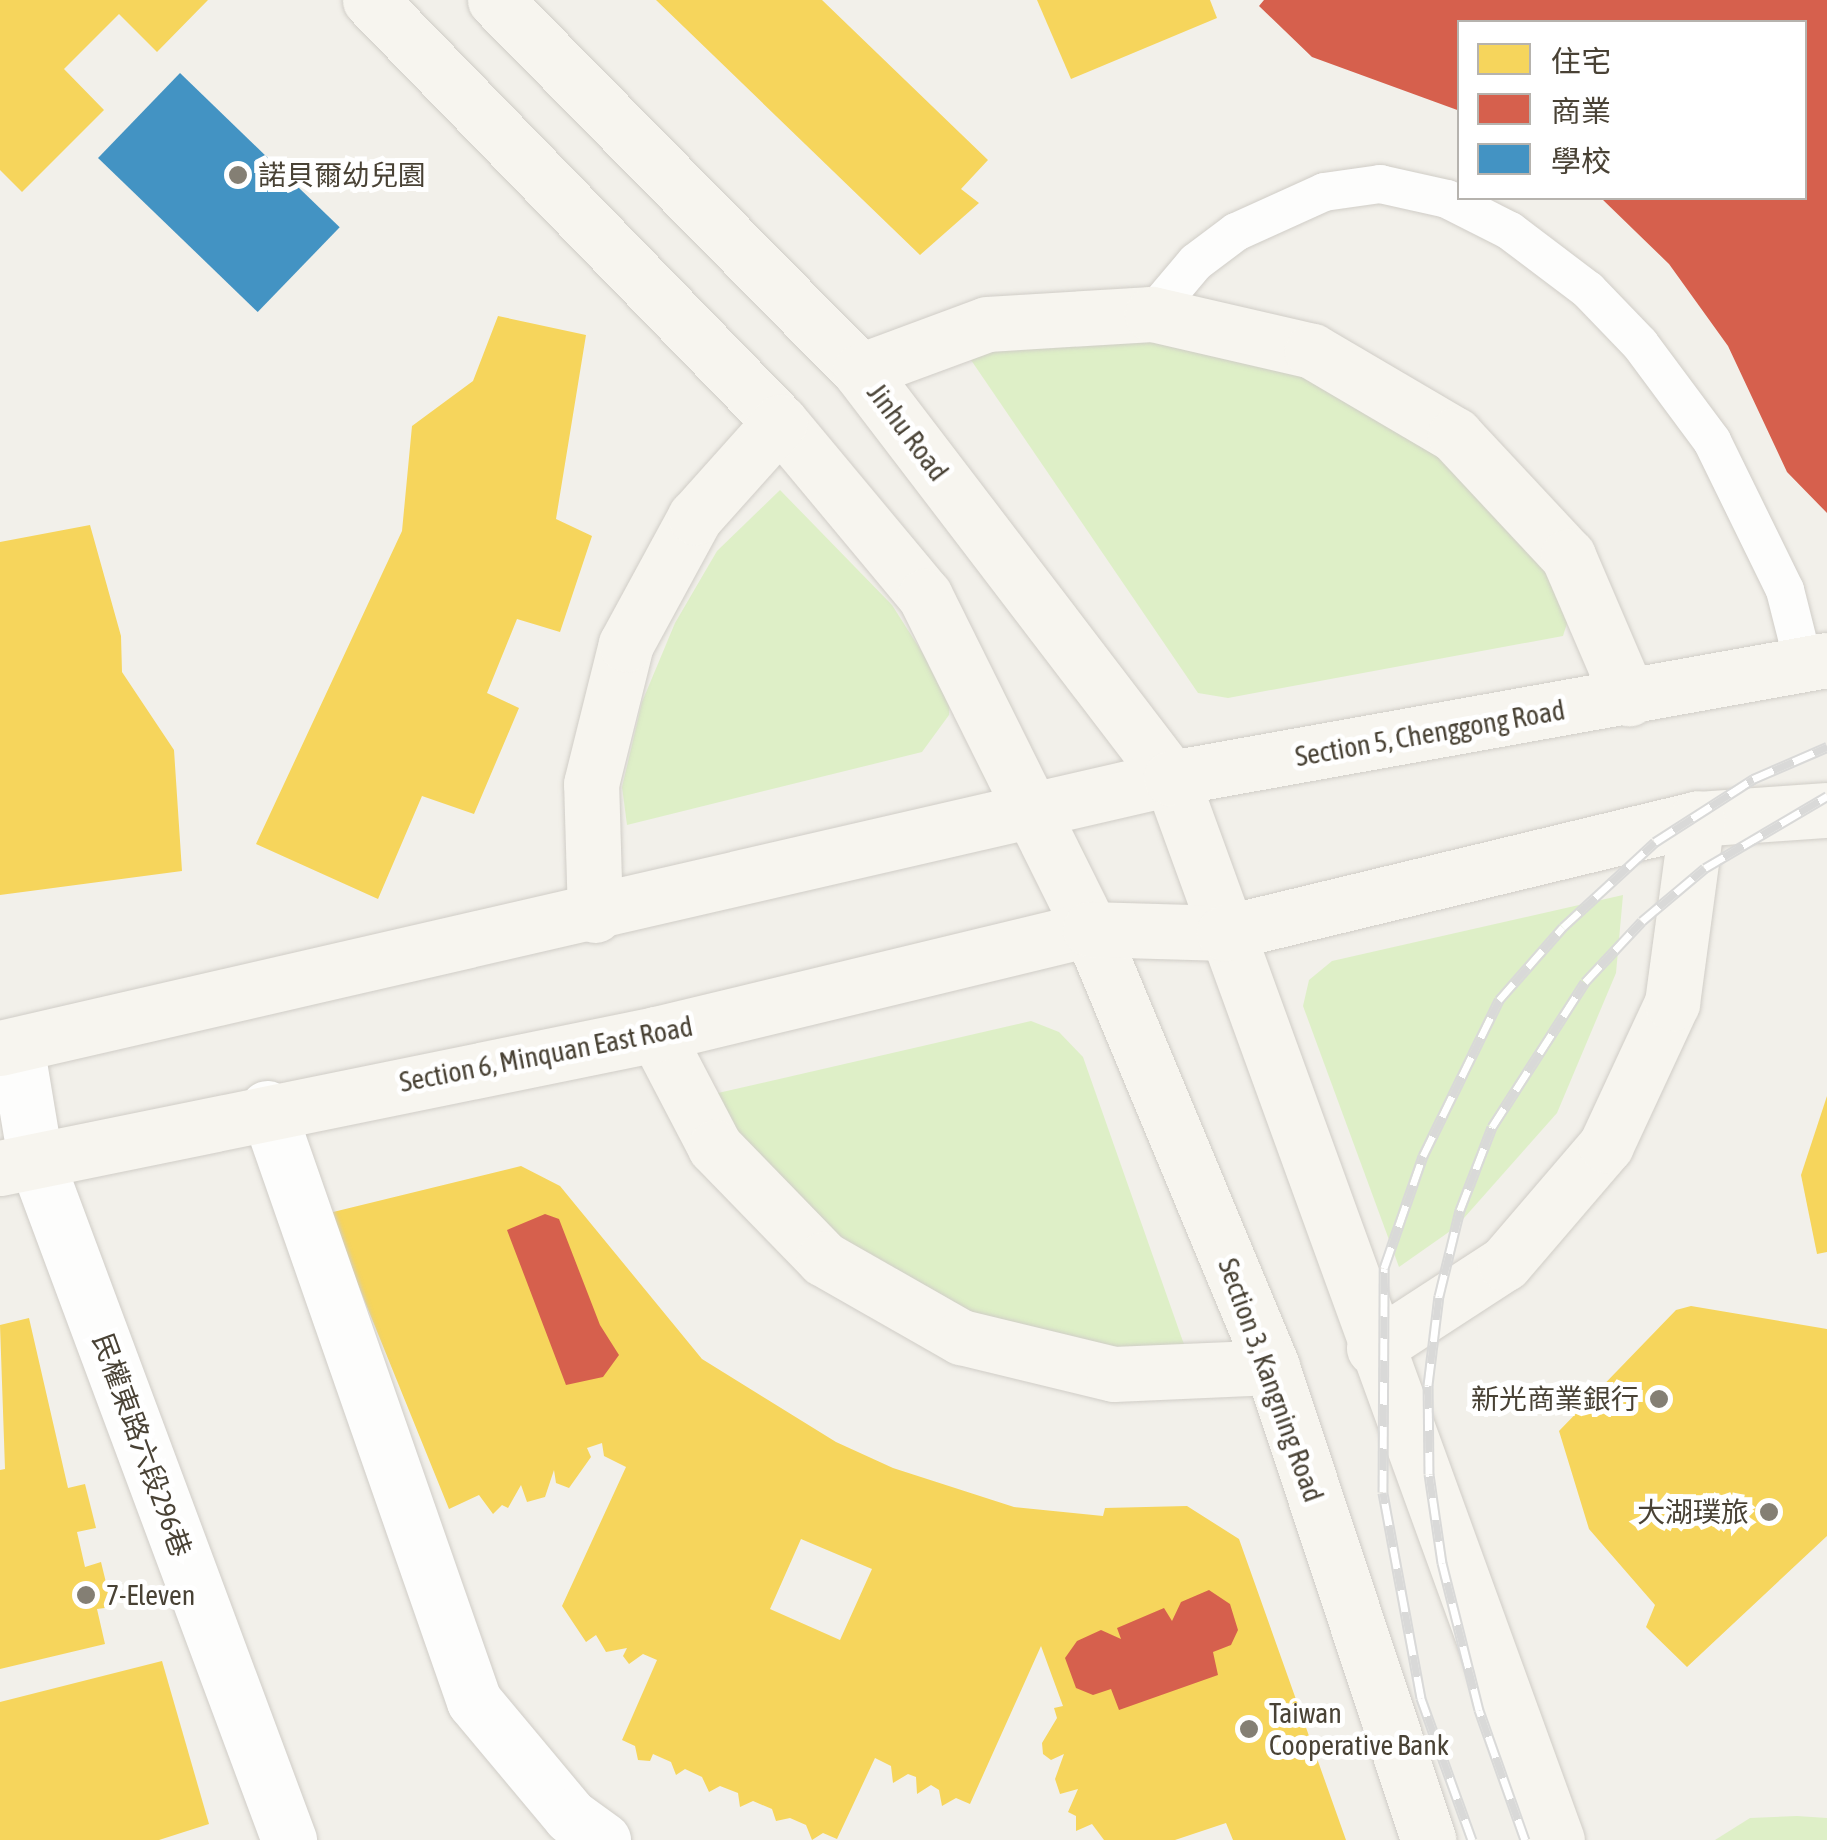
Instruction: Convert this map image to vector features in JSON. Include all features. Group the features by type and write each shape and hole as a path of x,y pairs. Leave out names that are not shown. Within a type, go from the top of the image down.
{"main road":[{"path":"370,0 780,422 924,596 1090,929"},
{"name":"Jinhu Road","path":"494,0 860,370 1171,778 1224,933"},
{"path":"860,370 987,324 1152,314 1312,352 1455,435 1568,556 1629,698"},
{"path":"595,915 591,784 626,644 694,516 780,422"},
{"name":"Section 5, Chenggong Road","path":"1034,811 1171,778 1816,663"},
{"path":"1557,1840 1224,933 1696,820 1827,810"},
{"path":"8,1046 595,915 1034,811"},
{"path":"1374,1348 1505,1263 1606,1146 1672,1003 1696,820"},
{"name":"Section 6, Minquan East Road","path":"17,1163 267,1108 656,1034 1090,929 1224,933"},
{"name":"Section 3, Kangning Road","path":"1090,929 1272,1366 1428,1840"},
{"path":"656,1034 715,1146 824,1259 962,1337 1114,1374 1272,1366"}],"street":[{"name":"民權東路六段296巷","path":"8,1046 17,1163 289,1840"},
{"path":"267,1108 474,1701 570,1816 603,1840"}],"lane":[{"path":"1152,314 1196,262 1236,232 1324,192 1380,184 1447,199 1510,232 1588,290 1640,344 1712,441 1816,663"}],"green space":[{"path":"1154,338 1232,347 1382,401 1538,538 1570,614 1563,636 1228,698 1198,693 971,360 984,350"},
{"path":"780,490 892,605 950,696 949,715 922,752 627,825 622,787 642,702 675,623 717,551"},
{"path":"1623,895 1616,973 1557,1113 1456,1227 1399,1267 1303,1006 1309,980 1332,961"},
{"path":"1031,1021 1059,1032 1083,1057 1187,1353 1102,1363 870,1284 703,1106 718,1093"},
{"path":"1750,1818 1827,1818 1827,1840 1715,1840"}],"building: 住宅":[{"path":"0,0 208,0 157,52 119,14 64,69 104,110 22,192 0,170"},
{"path":"656,0 822,0 988,160 961,189 979,203 920,255"},
{"path":"1037,0 1210,0 1217,18 1071,79"},
{"path":"498,316 586,335 556,519 592,536 560,632 517,619 487,693 519,708 474,814 422,796 378,899 256,844 402,531 412,426 473,381"},
{"path":"90,525 121,636 122,672 174,750 182,871 0,895 0,542"},
{"path":"1827,1096 1827,1252 1817,1254 1801,1175"},
{"path":"521,1166 560,1186 702,1359 836,1442 893,1468 1014,1507 1103,1516 1105,1508 1187,1506 1239,1539 1346,1840 1233,1840 1226,1823 1175,1840 1104,1840 1092,1824 1076,1831 1076,1816 1068,1812 1078,1789 1060,1794 1055,1779 1064,1754 1051,1760 1043,1754 1042,1743 1057,1718 1054,1708 1063,1706 1041,1646 970,1804 956,1798 942,1806 939,1790 931,1785 917,1794 916,1777 908,1774 893,1783 891,1766 875,1758 837,1839 823,1833 812,1840 806,1825 790,1818 776,1821 772,1809 753,1801 740,1807 738,1793 720,1786 709,1792 702,1777 685,1769 676,1775 671,1762 653,1754 650,1761 638,1760 635,1746 622,1740 657,1660 643,1654 629,1664 623,1656 627,1648 606,1652 596,1635 586,1642 562,1606 626,1467 604,1456 602,1443 587,1448 591,1457 569,1488 556,1483 554,1470 545,1497 527,1502 521,1485 508,1508 502,1505 493,1514 479,1495 449,1509 329,1213","holes":["801,1539 872,1569 840,1640 770,1609"]},
{"path":"1691,1306 1827,1329 1827,1536 1687,1667 1646,1627 1655,1605 1589,1529 1559,1431 1676,1310"},
{"path":"29,1318 68,1488 85,1484 96,1528 77,1532 85,1567 101,1562 112,1607 97,1609 105,1644 0,1669 0,1470 5,1469 0,1325"},
{"path":"162,1661 209,1824 159,1840 0,1840 0,1702"}],"building: 商業":[{"path":"1264,0 1827,0 1827,513 1787,472 1728,346 1669,264 1603,200 1807,200 1807,20 1457,20 1457,110 1312,57 1259,6"},
{"path":"545,1214 559,1219 600,1325 619,1355 603,1377 566,1385 507,1230"},
{"path":"1209,1590 1230,1604 1238,1630 1231,1645 1213,1652 1218,1675 1119,1710 1111,1689 1093,1695 1076,1688 1065,1658 1077,1641 1101,1630 1121,1639 1117,1628 1164,1608 1172,1621 1181,1602"}],"building: 學校":[{"path":"180,73 340,227 258,312 98,158"}],"railway":[{"path":"1472,1840 1421,1698 1383,1492 1384,1268 1423,1156 1499,1000 1563,927 1655,842 1753,779 1827,747"},
{"path":"1525,1840 1479,1710 1442,1563 1429,1474 1428,1385 1439,1296 1460,1210 1492,1127 1585,982 1642,921 1705,868 1827,796"}],"place":[{"name":"諾貝爾幼兒園","path":"238,175"},
{"name":"新光商業銀行","path":"1659,1399"},
{"name":"大湖璞旅","path":"1769,1512"},
{"name":"7-Eleven","path":"86,1595"},
{"name":"Taiwan Cooperative Bank","path":"1249,1729"}]}
